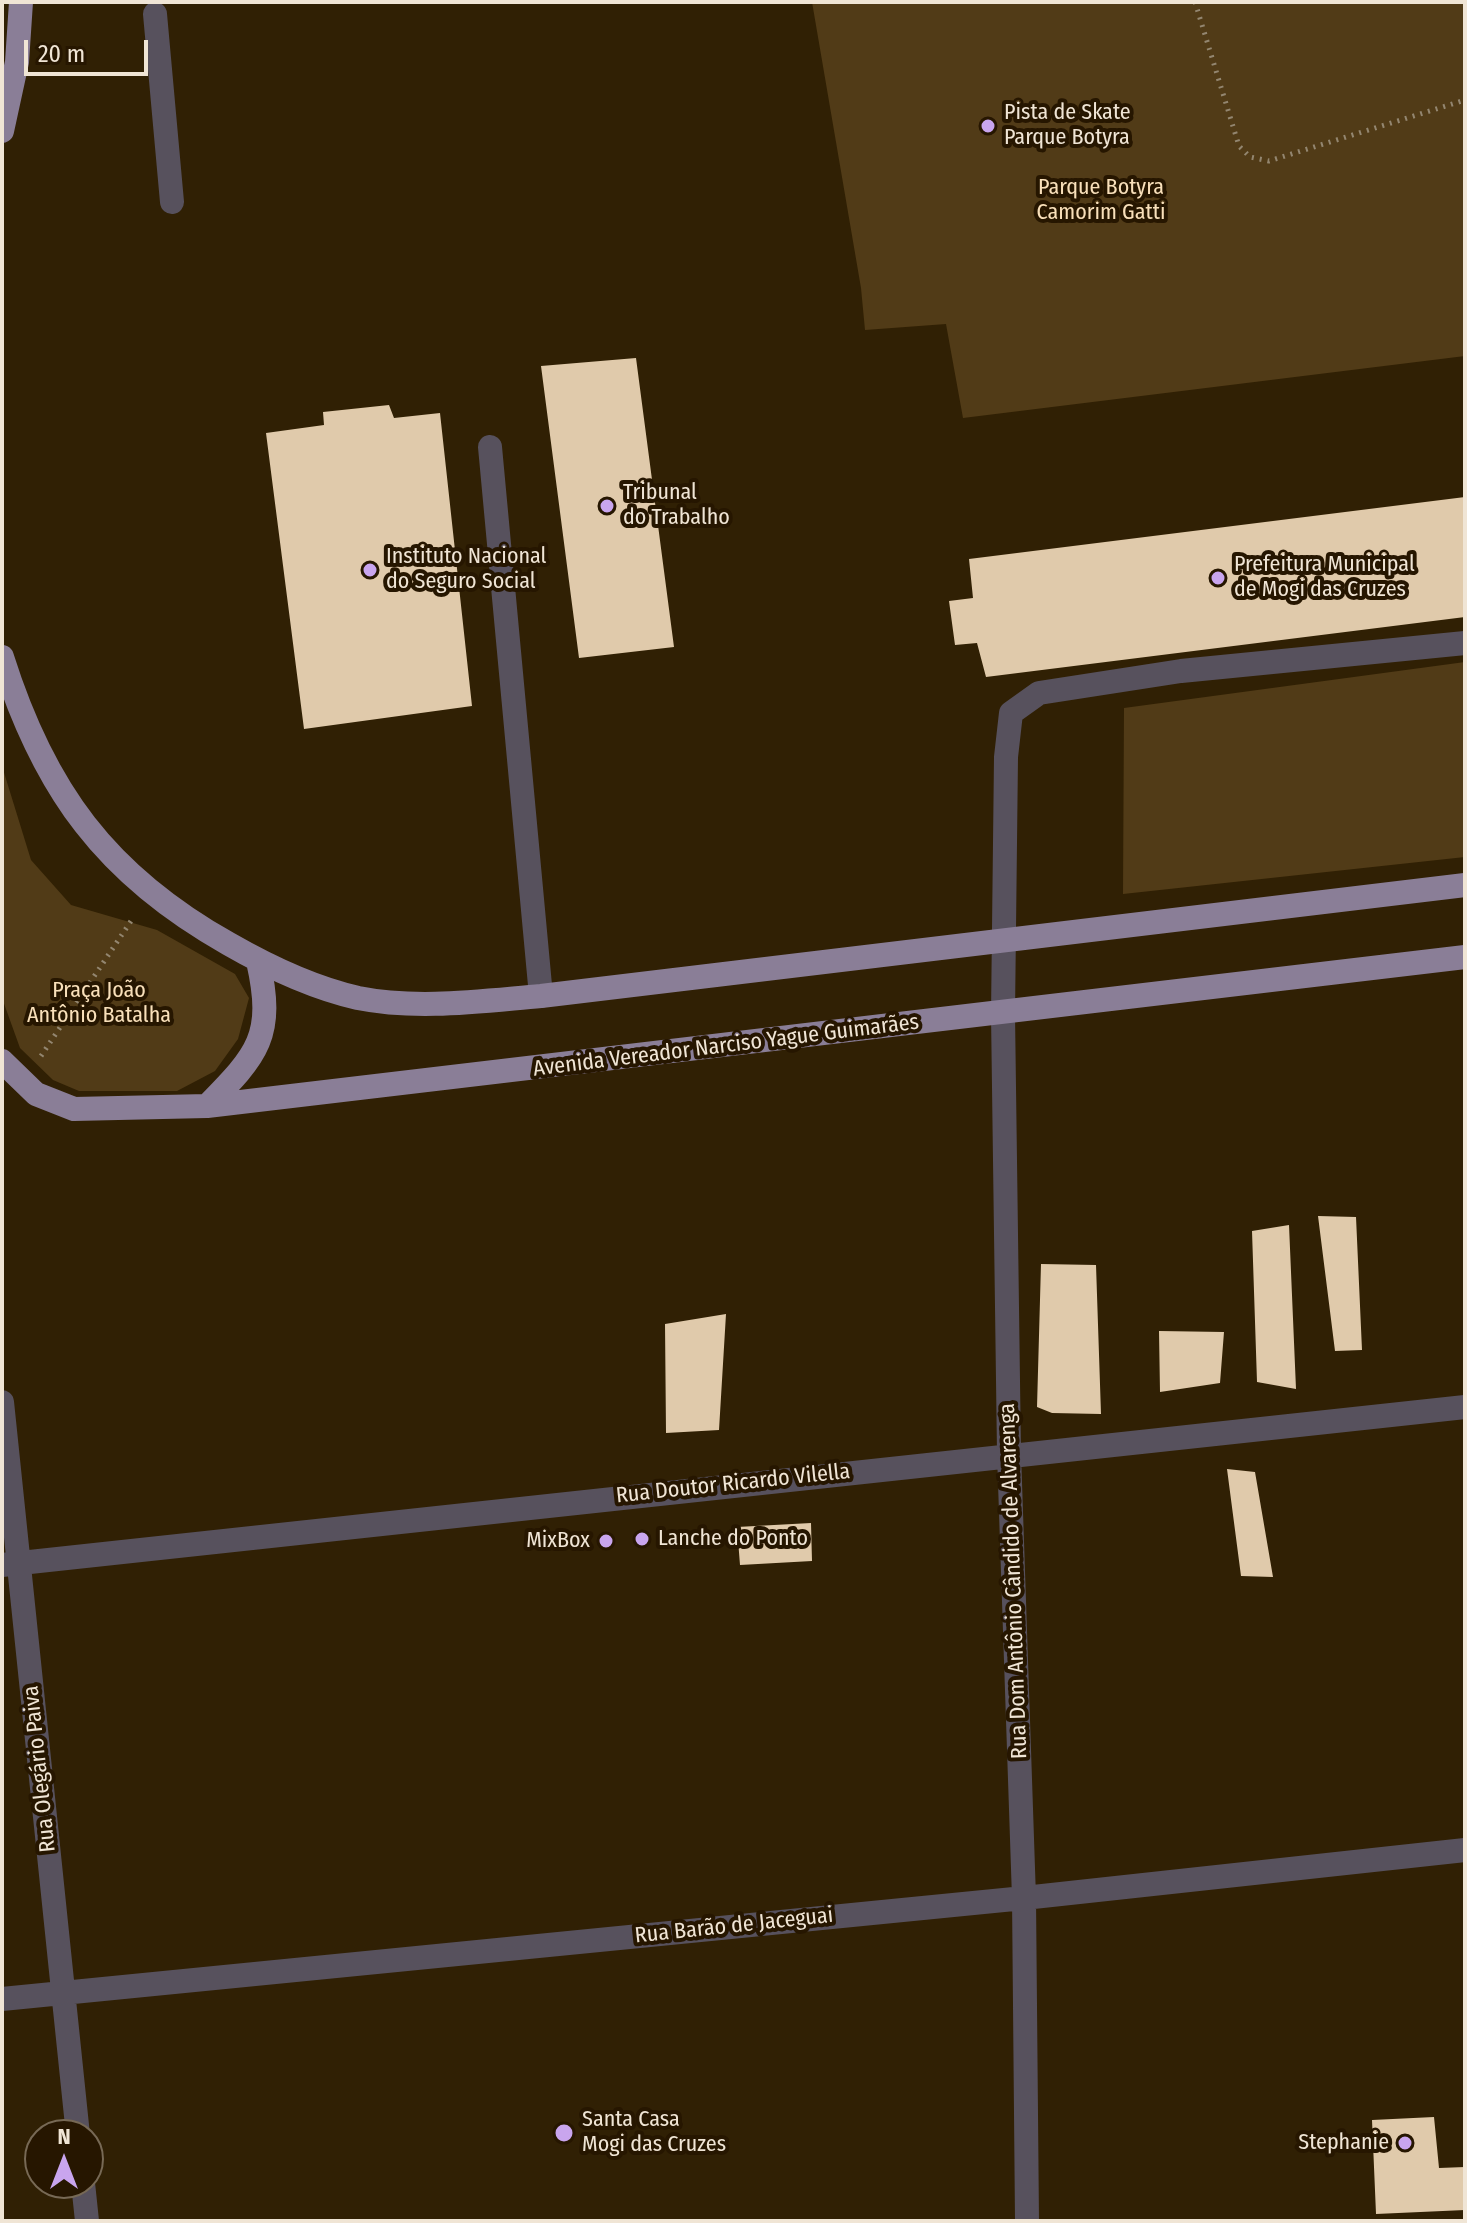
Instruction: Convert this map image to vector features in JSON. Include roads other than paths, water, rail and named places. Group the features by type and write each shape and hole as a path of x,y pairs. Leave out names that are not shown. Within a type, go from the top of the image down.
{"main road":[{"path":"2,131 17,62 21,2"},
{"path":"2,657 20,713 44,766 105,851 167,907 258,961 359,998 423,1004 541,996 1465,885"},
{"name":"Avenida Vereador Narciso Yague Guimarães","path":"2,1061 36,1094 74,1109 207,1106 1465,957"},
{"path":"207,1106 254,1054 264,1031 266,1006 258,961"}],"street":[{"path":"155,14 172,202"},
{"path":"490,447 541,996"},
{"name":"Rua Dom Antônio Cândido de Alvarenga","path":"1027,2221 1024,1898 1009,1453 1003,1014 1006,757 1011,713 1039,693 1181,671 1465,643"},
{"name":"Rua Olegário Paiva","path":"2,1402 10,1564 76,2119"},
{"name":"Rua Doutor Ricardo Vilella","path":"10,1564 1009,1453 1465,1407"},
{"name":"Rua Barão de Jaceguai","path":"2,1999 1024,1898 1465,1850"},
{"path":"85,2199 87,2221"}],"place":[{"name":"Pista de Skate Parque Botyra","path":"988,126"},
{"name":"Tribunal do Trabalho","path":"607,506"},
{"name":"Instituto Nacional do Seguro Social","path":"370,570"},
{"name":"Prefeitura Municipal de Mogi das Cruzes","path":"1218,578"},
{"name":"Lanche do Ponto","path":"642,1539"},
{"name":"MixBox","path":"606,1541"},
{"name":"Santa Casa Mogi das Cruzes","path":"564,2133"},
{"name":"Stephanie","path":"1405,2143"}],"park label":[{"name":"Parque Botyra Camorim Gatti","path":"1101,200"},
{"name":"Praça João Antônio Batalha","path":"99,1004"}]}
